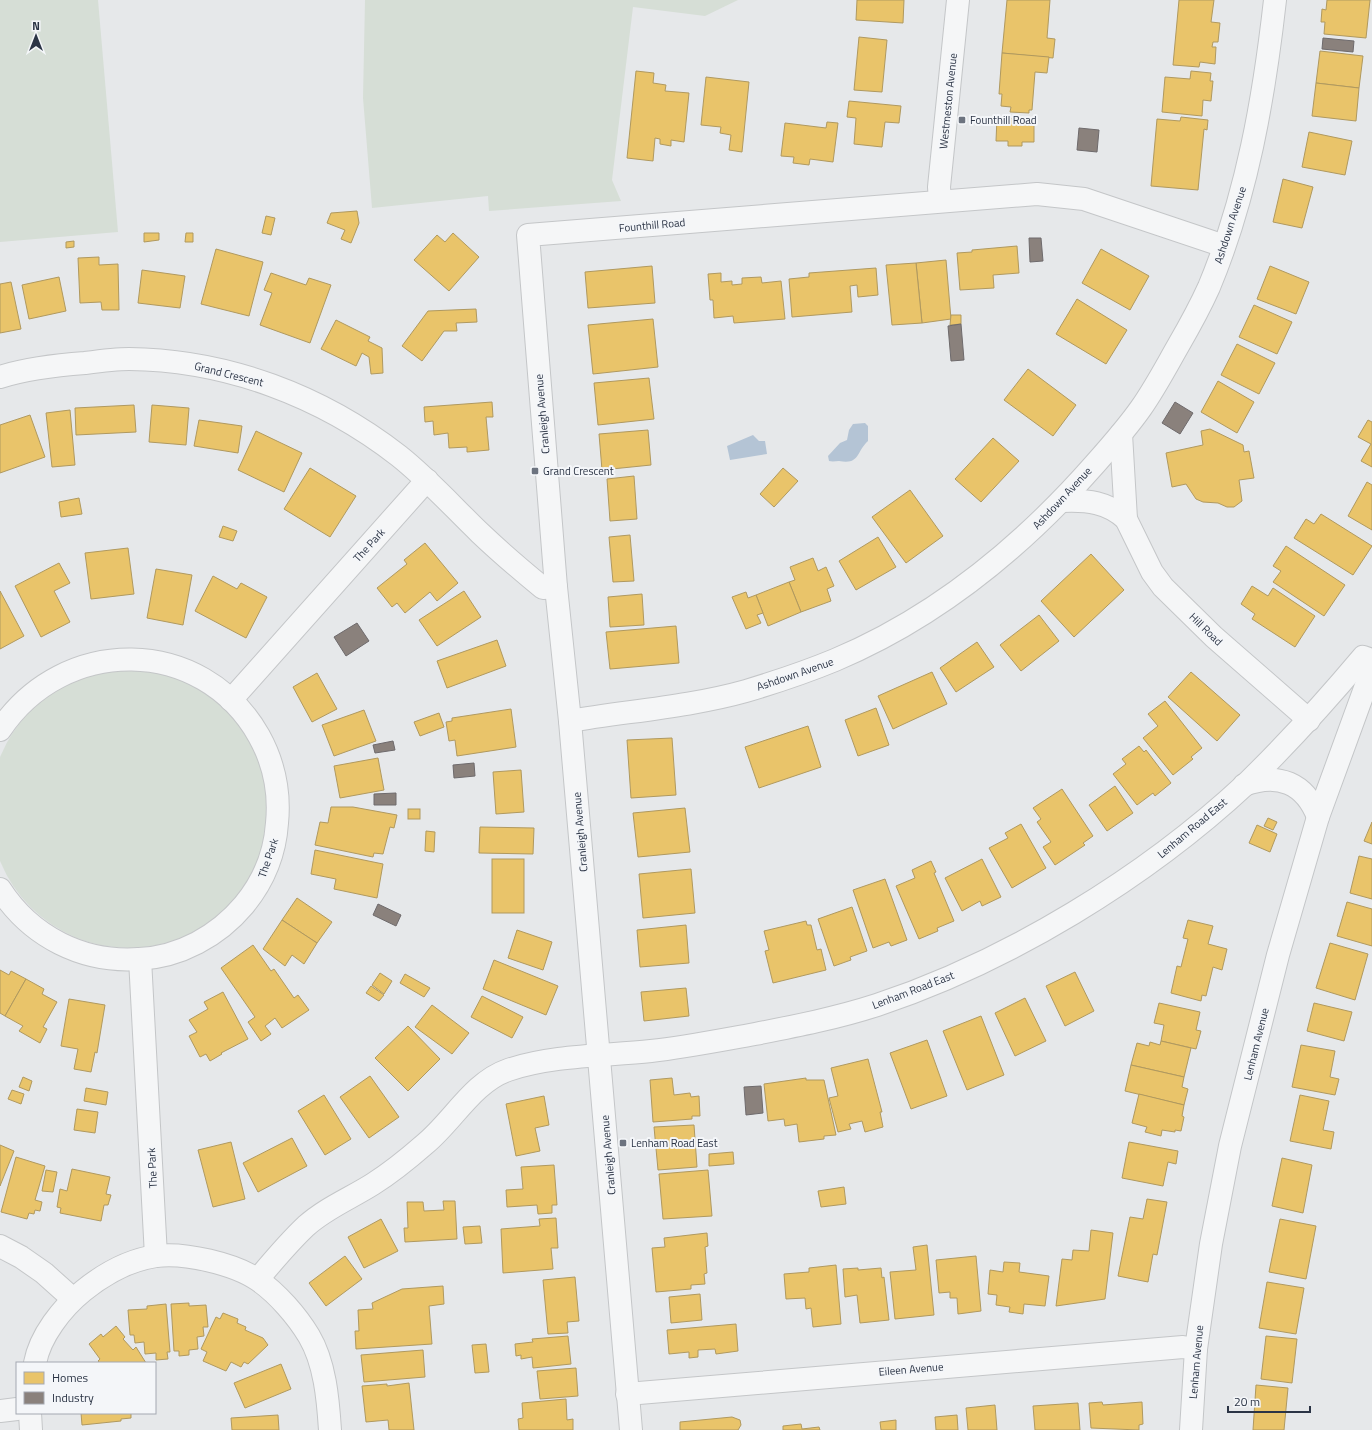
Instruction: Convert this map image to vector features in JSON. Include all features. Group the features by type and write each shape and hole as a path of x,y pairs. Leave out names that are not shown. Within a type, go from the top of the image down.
{"street":[{"name":"Westmeston Avenue","path":"940,201 939,188 958,0"},
{"name":"Ashdown Avenue","path":"570,721 671,705 744,691 838,659 876,640 946,599 1020,541 1063,500 1121,434 1141,408 1186,333 1208,288 1224,246 1244,183 1269,54 1275,0"},
{"name":"Founthill Road","path":"528,235 1037,194 1077,198 1110,207 1224,246"},
{"name":"Cranleigh Avenue","path":"528,235 556,587 570,721 630,1430"},
{"name":"Grand Crescent","path":"0,377 64,364 128,359 176,363 244,376 297,394 333,411 365,431 427,480 480,532 543,588 556,587"},
{"name":"Hill Road","path":"1121,434 1126,519 1143,555 1163,587 1214,637 1309,720"},
{"name":"The Park","path":"231,700 427,480"},
{"name":"Hill Road","path":"1063,500 1081,500 1106,505 1116,510 1126,519"},
{"name":"Lenham Road East","path":"258,1279 307,1224 338,1203 371,1185 400,1165 429,1141 483,1084 502,1073 530,1065 585,1056 599,1056 698,1045 831,1018 877,1005 967,969 1021,942 1117,885 1163,854 1244,785 1309,720 1363,658 1372,660"},
{"name":"The Park","path":"0,889 18,913 30,924 48,937 65,946 102,958 140,959 158,957 187,947 209,936 224,925 249,899 258,884 270,857 276,833 278,815 275,778 263,744 239,707 199,677 174,667 137,659 109,660 84,665 58,676 36,690 3,720"},
{"name":"Lenham Avenue","path":"1191,1430 1196,1349 1211,1244 1230,1146 1278,954 1318,817 1372,669"},
{"path":"1244,785 1266,779 1289,783 1307,797 1318,817"},
{"name":"The Park","path":"140,959 156,1256"},
{"path":"0,1246 21,1257 44,1274 62,1292 73,1299"},
{"path":"35,1362 42,1344 55,1320 73,1299 94,1282 118,1268 156,1256 183,1256 206,1259 258,1279 292,1313 309,1337 319,1361 326,1392 330,1430"},
{"name":"Eileen Avenue","path":"627,1394 1175,1348 1196,1349"},
{"path":"0,1411 16,1409"},
{"path":"30,1414 31,1430"}],"shaded area":[{"path":"0,0 98,0 118,232 0,242"},
{"path":"365,0 738,0 705,16 633,7 612,180 621,201 489,211 488,196 372,208 363,98"},
{"path":"129,670 156,673 169,676 195,686 206,693 227,711 245,732 252,743 262,769 267,795 267,823 262,849 252,875 245,886 227,907 206,925 195,932 169,942 156,945 129,948 115,947 89,942 63,932 41,916 22,897 6,875 -1,857 -1,761 6,743 13,732 31,711 52,693 63,686 89,676 102,673"}],"water":[{"path":"865,423 868,426 868,441 857,457 846,462 829,461 828,456 840,443 847,440 849,430 853,424"},
{"path":"753,435 759,441 765,441 767,454 730,460 727,446"}],"building: Homes":[{"path":"857,0 904,0 903,23 856,20"},
{"path":"1007,0 1050,0 1047,38 1055,39 1053,58 1002,53"},
{"path":"1179,0 1214,0 1211,22 1220,23 1218,42 1213,42 1212,47 1216,47 1215,64 1200,62 1199,67 1173,65"},
{"path":"1327,0 1370,0 1366,38 1324,34 1325,22 1321,22 1322,9 1326,10"},
{"path":"859,37 887,40 882,92 854,90"},
{"path":"1320,51 1363,56 1359,88 1316,83"},
{"path":"1002,53 1049,57 1047,73 1035,72 1032,110 1029,110 1029,113 1010,112 1011,107 1001,106 1002,94 999,94"},
{"path":"636,71 654,73 653,83 666,85 665,91 689,93 684,142 671,140 671,146 660,144 660,139 655,138 653,161 627,158"},
{"path":"1191,71 1211,73 1210,81 1213,81 1211,101 1203,100 1202,116 1162,112 1165,77 1190,79"},
{"path":"706,77 749,82 742,152 729,150 731,135 720,133 721,127 701,125"},
{"path":"1316,83 1359,88 1356,121 1312,116"},
{"path":"849,101 901,106 899,123 885,122 882,147 854,144 856,118 847,117"},
{"path":"1181,117 1208,120 1207,130 1204,129 1198,190 1151,186 1157,119 1180,121"},
{"path":"997,118 1034,119 1034,142 1022,142 1022,146 1008,146 1008,141 996,141"},
{"path":"827,122 838,123 833,162 810,159 809,165 793,163 794,157 781,156 785,123 826,128"},
{"path":"1309,132 1352,141 1345,175 1302,167"},
{"path":"1283,179 1313,187 1302,228 1273,222"},
{"path":"357,211 359,223 351,243 341,239 345,230 327,223 331,213"},
{"path":"266,216 275,218 271,235 262,233"},
{"path":"144,233 159,233 159,240 144,242"},
{"path":"186,233 193,233 193,242 185,242"},
{"path":"453,233 479,257 449,291 414,260 437,235 445,242"},
{"path":"74,241 74,247 66,248 66,242"},
{"path":"1017,246 1019,273 993,275 994,288 960,290 957,253 972,252 972,250"},
{"path":"216,249 263,262 249,316 201,304"},
{"path":"1101,249 1149,276 1130,310 1082,283"},
{"path":"99,257 99,265 118,264 119,310 102,310 101,302 80,303 78,258"},
{"path":"946,260 951,319 922,323 916,263"},
{"path":"916,263 922,323 892,325 886,265"},
{"path":"652,266 655,303 588,308 585,272"},
{"path":"1270,266 1309,282 1296,314 1257,299"},
{"path":"876,268 878,295 858,297 857,285 850,286 852,312 792,317 789,279 809,277 809,273"},
{"path":"142,270 185,276 180,308 138,303"},
{"path":"271,273 306,285 309,278 331,285 310,343 260,325 272,293 264,290"},
{"path":"721,273 721,282 732,281 732,285 742,284 742,278 761,277 762,283 781,281 785,319 734,323 733,316 714,318 713,300 710,300 708,274"},
{"path":"59,277 66,311 29,319 22,285"},
{"path":"11,282 21,329 0,333 0,284"},
{"path":"1077,299 1127,330 1106,364 1056,334"},
{"path":"1254,305 1292,322 1277,354 1239,337"},
{"path":"476,309 477,322 456,323 457,331 444,331 422,361 402,346 428,311"},
{"path":"951,315 961,315 961,324 950,325"},
{"path":"653,319 658,367 593,374 588,325"},
{"path":"336,320 370,337 368,341 382,348 383,373 371,374 369,357 362,353 356,366 321,349"},
{"path":"1237,344 1275,363 1259,394 1221,375"},
{"path":"1028,369 1076,405 1053,436 1004,400"},
{"path":"649,378 654,419 598,425 594,383"},
{"path":"1218,381 1254,402 1237,433 1201,412"},
{"path":"492,402 493,417 486,417 489,450 467,452 467,447 449,448 448,433 434,435 433,421 425,422 424,407"},
{"path":"134,405 136,432 76,435 75,408"},
{"path":"152,405 189,408 186,445 149,442"},
{"path":"70,410 75,465 52,467 46,413"},
{"path":"30,415 45,457 0,473 0,425"},
{"path":"199,420 242,426 238,453 194,446"},
{"path":"1368,420 1372,422 1372,467 1361,461 1371,444 1358,437"},
{"path":"1210,429 1243,445 1244,452 1249,451 1254,478 1239,480 1242,501 1234,507 1227,507 1218,503 1203,502 1196,499 1186,484 1172,487 1166,453 1203,445 1201,431"},
{"path":"648,430 651,465 602,470 599,434"},
{"path":"256,431 302,453 284,492 238,470"},
{"path":"993,438 1019,461 981,502 955,479"},
{"path":"310,468 356,496 330,537 284,509"},
{"path":"783,468 798,481 774,507 760,494"},
{"path":"634,476 637,519 610,521 607,479"},
{"path":"1367,482 1372,485 1372,530 1348,516"},
{"path":"910,490 943,536 906,563 872,517"},
{"path":"79,498 82,514 61,517 59,502"},
{"path":"1321,514 1372,546 1353,575 1294,538 1306,519 1314,524"},
{"path":"223,526 237,531 233,541 219,537"},
{"path":"630,535 634,581 613,582 609,537"},
{"path":"878,537 896,567 856,590 839,561"},
{"path":"425,543 458,583 437,601 430,592 405,613 397,603 392,607 377,588 407,564 404,560"},
{"path":"1286,546 1345,585 1324,616 1273,582 1281,571 1273,566"},
{"path":"128,548 134,594 91,599 85,553"},
{"path":"1091,554 1124,590 1074,637 1041,601"},
{"path":"813,558 818,571 826,567 834,586 827,589 831,601 801,612 789,582 795,580 790,567"},
{"path":"59,563 70,583 54,591 70,622 41,637 15,586"},
{"path":"156,569 192,575 183,625 147,618"},
{"path":"213,576 237,589 241,583 267,597 246,638 195,611"},
{"path":"789,582 801,612 768,626 756,595"},
{"path":"1252,586 1268,596 1273,588 1315,616 1295,647 1252,619 1255,614 1241,604"},
{"path":"0,591 24,636 0,649"},
{"path":"464,591 481,617 437,646 419,620"},
{"path":"746,592 748,598 756,595 763,613 757,615 761,623 746,629 732,597"},
{"path":"642,594 644,625 610,627 608,597"},
{"path":"1039,615 1059,641 1021,671 1000,645"},
{"path":"676,626 679,663 610,669 606,632"},
{"path":"497,640 506,666 447,688 437,661"},
{"path":"977,642 994,667 956,692 940,668"},
{"path":"932,672 947,704 893,729 878,696"},
{"path":"1191,672 1240,715 1217,741 1168,697"},
{"path":"317,673 337,709 312,722 293,687"},
{"path":"1165,701 1202,748 1191,757 1193,759 1173,775 1143,738 1158,726 1148,714"},
{"path":"876,708 889,745 858,756 845,720"},
{"path":"511,709 516,747 457,756 455,740 449,741 446,722 452,721 452,718"},
{"path":"364,710 376,741 334,756 322,725"},
{"path":"439,713 444,727 420,736 414,722"},
{"path":"808,726 821,767 759,788 745,747"},
{"path":"672,738 676,795 631,798 627,740"},
{"path":"1139,746 1144,752 1146,750 1171,783 1155,796 1153,793 1137,805 1113,774 1126,764 1122,759"},
{"path":"378,758 384,790 340,798 334,766"},
{"path":"521,770 524,812 496,814 493,772"},
{"path":"1115,786 1133,813 1107,831 1089,805"},
{"path":"1062,789 1093,836 1083,843 1085,845 1055,865 1043,847 1051,842 1037,822 1041,819 1033,808"},
{"path":"331,807 353,807 397,815 394,828 390,827 383,854 374,853 373,857 315,845 320,822 328,823"},
{"path":"685,808 690,852 638,857 633,813"},
{"path":"408,809 420,809 420,819 408,819"},
{"path":"1268,818 1277,822 1273,830 1264,826"},
{"path":"1372,822 1372,844 1364,841"},
{"path":"1021,824 1046,868 1012,888 989,848 1008,838 1005,833"},
{"path":"1257,825 1277,834 1270,852 1249,843"},
{"path":"480,827 534,828 533,854 479,853"},
{"path":"426,831 435,832 434,852 425,851"},
{"path":"315,850 383,864 377,898 334,889 336,879 311,874"},
{"path":"1359,856 1372,859 1372,899 1350,893"},
{"path":"492,859 524,859 524,913 492,913"},
{"path":"982,859 1001,897 982,906 980,901 962,911 945,878"},
{"path":"931,861 936,872 934,873 954,921 937,928 938,931 919,939 896,886 915,878 912,870"},
{"path":"691,869 695,913 643,918 639,874"},
{"path":"885,879 907,940 891,946 889,942 873,948 853,890"},
{"path":"297,898 332,922 317,943 282,920"},
{"path":"1347,902 1372,909 1372,946 1337,936"},
{"path":"852,907 867,951 850,957 851,960 834,966 818,919"},
{"path":"282,920 317,943 304,964 292,955 285,966 263,949"},
{"path":"1188,920 1213,926 1208,944 1227,949 1222,970 1213,967 1206,996 1202,995 1201,1001 1171,993 1177,966 1181,967 1188,939 1183,938"},
{"path":"806,921 807,925 811,925 817,950 821,949 826,970 773,983 765,951 769,950 764,931"},
{"path":"686,925 689,963 640,967 637,930"},
{"path":"517,930 552,942 543,970 508,958"},
{"path":"1330,943 1368,954 1355,1000 1316,988"},
{"path":"253,945 271,971 274,969 294,998 298,995 309,1010 282,1028 275,1018 265,1026 271,1034 261,1041 248,1022 255,1017 221,968"},
{"path":"494,960 558,986 546,1015 483,989"},
{"path":"0,970 9,975 11,971 26,979 5,1016 0,1013"},
{"path":"1075,972 1094,1011 1065,1026 1046,986"},
{"path":"380,973 392,981 384,994 372,985"},
{"path":"405,974 430,988 424,997 400,983"},
{"path":"26,979 44,989 42,994 57,1002 43,1027 47,1029 40,1043 19,1031 23,1026 5,1016"},
{"path":"371,986 384,995 379,1001 366,993"},
{"path":"686,988 689,1016 644,1021 641,992"},
{"path":"223,992 248,1039 221,1053 222,1054 210,1061 206,1054 200,1057 189,1036 197,1032 189,1020 208,1009 204,1002"},
{"path":"482,996 523,1017 512,1038 471,1017"},
{"path":"1025,998 1046,1041 1015,1056 995,1013"},
{"path":"69,999 105,1005 97,1053 95,1052 91,1072 74,1069 78,1049 61,1046"},
{"path":"1159,1003 1200,1012 1196,1030 1201,1031 1196,1049 1161,1041 1164,1025 1154,1023"},
{"path":"1314,1003 1352,1012 1344,1041 1307,1031"},
{"path":"432,1005 469,1033 452,1054 415,1027"},
{"path":"981,1016 1004,1075 967,1090 943,1031"},
{"path":"408,1026 440,1059 408,1091 375,1058"},
{"path":"927,1040 947,1096 911,1109 890,1053"},
{"path":"1161,1041 1191,1048 1184,1077 1131,1065 1137,1043 1149,1046 1150,1042 1160,1045"},
{"path":"1301,1045 1335,1051 1330,1077 1339,1079 1335,1095 1292,1087"},
{"path":"868,1059 882,1112 880,1112 883,1127 865,1132 862,1121 849,1124 851,1129 838,1132 829,1098 838,1096 831,1068"},
{"path":"1131,1065 1184,1077 1182,1087 1188,1089 1184,1105 1125,1091"},
{"path":"370,1076 399,1117 369,1138 340,1097"},
{"path":"23,1077 32,1081 29,1091 19,1087"},
{"path":"672,1078 674,1095 690,1093 691,1097 699,1096 700,1116 692,1116 692,1119 653,1122 650,1080"},
{"path":"806,1078 806,1080 824,1080 836,1135 824,1136 824,1139 799,1142 797,1124 785,1126 784,1119 768,1121 764,1084"},
{"path":"86,1088 108,1092 106,1105 84,1101"},
{"path":"12,1090 24,1094 21,1104 8,1099"},
{"path":"1139,1094 1184,1105 1182,1116 1184,1117 1181,1131 1175,1130 1175,1132 1162,1130 1161,1136 1145,1132 1147,1127 1132,1123"},
{"path":"324,1095 351,1139 325,1155 298,1111"},
{"path":"1300,1095 1329,1101 1323,1130 1334,1132 1331,1149 1290,1141"},
{"path":"544,1096 549,1125 535,1128 540,1151 516,1156 506,1104"},
{"path":"77,1109 98,1112 95,1133 74,1130"},
{"path":"694,1125 697,1167 658,1170 654,1127"},
{"path":"292,1138 307,1166 258,1192 243,1163"},
{"path":"231,1142 245,1199 213,1207 198,1150"},
{"path":"1129,1142 1178,1151 1176,1164 1168,1162 1163,1186 1122,1178"},
{"path":"0,1145 14,1151 0,1186"},
{"path":"733,1152 734,1164 709,1166 709,1154"},
{"path":"16,1157 45,1166 35,1200 42,1202 40,1211 35,1210 34,1214 29,1213 27,1219 1,1212"},
{"path":"1282,1158 1312,1165 1303,1213 1272,1206"},
{"path":"554,1165 557,1205 552,1205 552,1213 538,1214 537,1205 507,1207 506,1190 523,1189 521,1167"},
{"path":"72,1169 110,1177 106,1194 111,1195 108,1205 104,1205 101,1221 60,1213 61,1208 57,1207 60,1189 67,1191"},
{"path":"46,1170 57,1172 53,1192 42,1191"},
{"path":"708,1170 712,1216 663,1219 659,1174"},
{"path":"844,1187 846,1204 821,1207 818,1191"},
{"path":"1147,1199 1167,1202 1157,1255 1153,1254 1148,1282 1118,1276 1130,1217 1143,1219"},
{"path":"443,1201 455,1201 457,1239 405,1242 404,1228 408,1228 407,1202 423,1202 424,1211 444,1210"},
{"path":"556,1218 558,1248 551,1248 553,1269 503,1273 501,1229 540,1226 539,1219"},
{"path":"381,1219 398,1251 364,1268 348,1237"},
{"path":"1280,1219 1316,1226 1306,1279 1269,1272"},
{"path":"480,1226 482,1243 465,1244 463,1227"},
{"path":"1091,1230 1113,1233 1105,1299 1056,1306 1062,1259 1072,1260 1073,1250 1089,1251"},
{"path":"707,1233 708,1246 705,1247 707,1273 704,1274 705,1284 691,1285 691,1289 656,1292 652,1248 665,1247 664,1238"},
{"path":"927,1245 934,1315 895,1319 890,1272 916,1270 913,1247"},
{"path":"345,1256 362,1279 326,1306 309,1283"},
{"path":"976,1256 981,1311 958,1314 957,1298 950,1298 950,1292 939,1293 936,1260"},
{"path":"1004,1262 1020,1263 1019,1272 1049,1276 1045,1306 1024,1304 1023,1314 1009,1312 1010,1307 996,1305 997,1295 988,1294 990,1270 1003,1272"},
{"path":"836,1265 841,1324 813,1327 811,1308 806,1309 805,1298 786,1299 784,1274 809,1272 809,1268"},
{"path":"858,1268 858,1270 881,1268 882,1278 884,1277 889,1320 860,1323 857,1295 845,1297 843,1269"},
{"path":"575,1277 579,1321 567,1322 568,1333 548,1334 543,1280"},
{"path":"1267,1282 1304,1288 1296,1334 1259,1328"},
{"path":"443,1286 444,1304 429,1306 432,1344 356,1349 355,1331 359,1331 358,1310 373,1309 372,1303 402,1289"},
{"path":"700,1294 702,1320 671,1323 669,1297"},
{"path":"189,1303 189,1306 206,1305 208,1327 203,1327 204,1336 197,1337 198,1349 189,1350 189,1355 179,1356 179,1351 174,1351 171,1304"},
{"path":"166,1304 170,1352 167,1352 168,1359 156,1360 156,1353 145,1354 144,1342 135,1343 134,1335 130,1335 128,1310 147,1309 147,1306"},
{"path":"223,1313 238,1319 237,1323 246,1327 245,1330 263,1338 268,1345 248,1364 244,1362 241,1367 231,1362 226,1371 203,1361 207,1352 201,1349 216,1317 220,1319"},
{"path":"736,1324 738,1351 716,1354 715,1349 698,1350 698,1357 689,1358 689,1352 669,1354 667,1330"},
{"path":"116,1326 125,1337 123,1339 133,1350 136,1347 145,1362 99,1362 98,1361 100,1359 89,1344 101,1334 103,1337"},
{"path":"568,1336 571,1364 533,1368 532,1357 521,1359 521,1355 516,1356 515,1344 533,1342 532,1339"},
{"path":"1266,1336 1297,1339 1292,1383 1261,1379"},
{"path":"486,1344 489,1372 475,1373 472,1345"},
{"path":"423,1350 425,1377 364,1382 361,1355"},
{"path":"281,1364 291,1389 245,1408 234,1383"},
{"path":"576,1368 578,1396 540,1399 537,1371"},
{"path":"409,1383 414,1430 389,1430 388,1420 366,1422 362,1386 387,1384 387,1386"},
{"path":"1256,1385 1288,1388 1284,1430 1253,1430"},
{"path":"566,1399 567,1420 573,1419 573,1430 519,1430 518,1419 523,1418 522,1403"},
{"path":"1102,1402 1103,1405 1142,1402 1143,1424 1139,1425 1139,1430 1091,1428 1089,1403"},
{"path":"1078,1403 1080,1430 1035,1430 1033,1406"},
{"path":"995,1405 997,1430 968,1430 966,1408"},
{"path":"81,1414 131,1414 131,1418 121,1419 121,1421 82,1425"},
{"path":"278,1415 279,1430 232,1430 231,1418"},
{"path":"957,1415 958,1430 936,1430 935,1417"},
{"path":"732,1417 740,1420 741,1425 738,1430 680,1430 680,1422"},
{"path":"896,1420 896,1430 881,1430 880,1422"},
{"path":"801,1424 802,1429 819,1427 820,1430 783,1430 783,1426"}],"building: Industry":[{"path":"1323,38 1354,41 1353,52 1322,49"},
{"path":"1079,128 1099,130 1097,152 1077,150"},
{"path":"1029,238 1041,238 1043,261 1030,262"},
{"path":"961,324 964,360 951,361 948,326"},
{"path":"1175,402 1193,413 1180,434 1162,423"},
{"path":"357,623 369,641 346,656 334,637"},
{"path":"393,741 395,750 375,753 373,745"},
{"path":"474,763 475,776 454,778 453,765"},
{"path":"396,793 396,805 374,805 374,794"},
{"path":"378,904 401,915 396,926 373,915"},
{"path":"761,1086 763,1113 746,1115 744,1087"}],"place":[{"name":"Founthill Road","path":"962,120"},
{"name":"Grand Crescent","path":"535,471"},
{"name":"Lenham Road East","path":"623,1143"}]}
